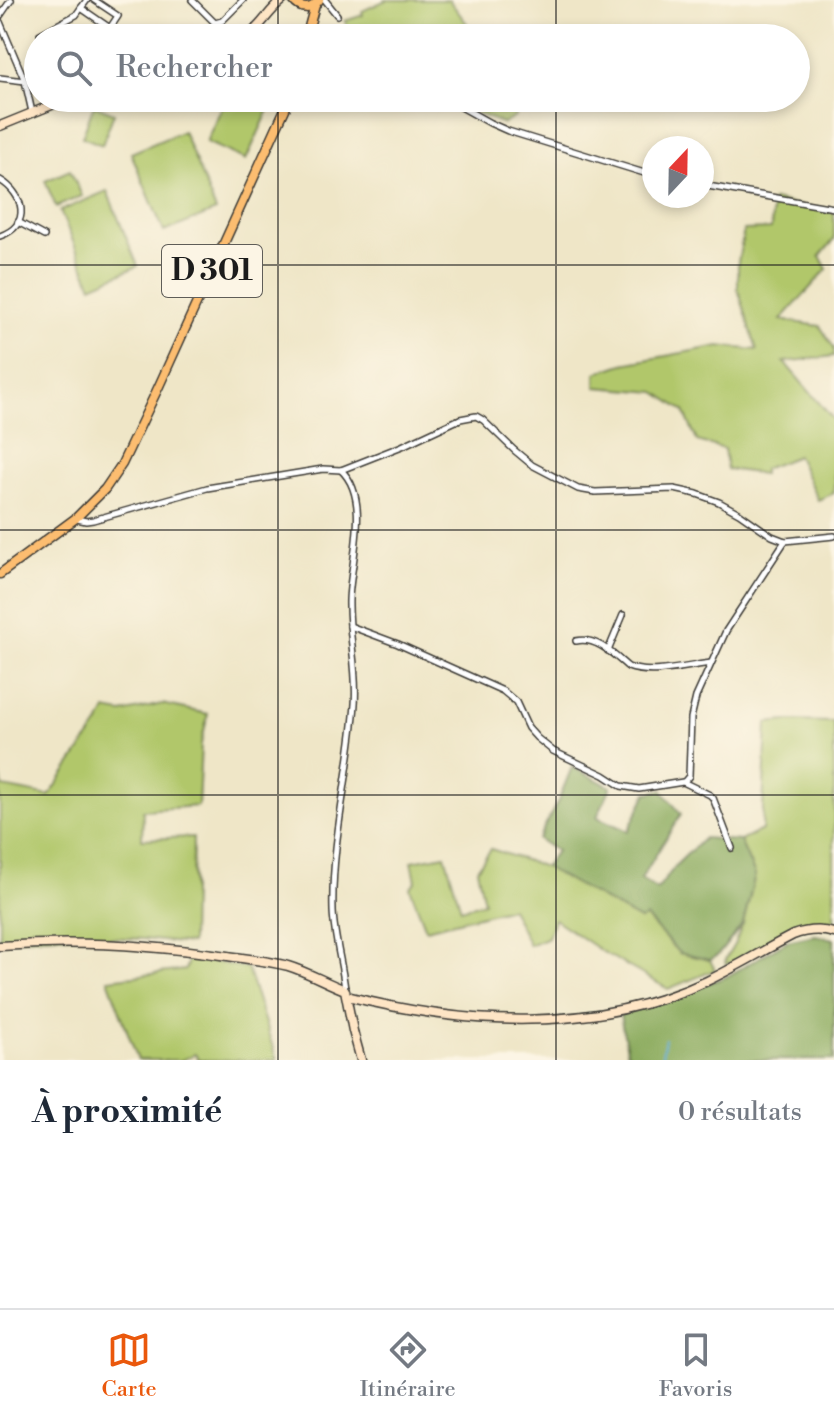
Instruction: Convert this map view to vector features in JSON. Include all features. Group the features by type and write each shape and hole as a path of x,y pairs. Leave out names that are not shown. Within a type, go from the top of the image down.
{"main road":[{"path":"297,4 308,8 319,2"},
{"path":"310,24 319,2"},
{"path":"297,4 303,24"},
{"name":"D 301","path":"0,574 76,518 105,489 127,453 284,112"}],"street":[{"path":"0,16 11,0"},
{"path":"94,0 118,16 113,24"},
{"path":"192,0 215,23 222,21 243,0"},
{"path":"260,24 283,0"},
{"path":"61,24 76,15 85,1"},
{"path":"319,2 337,15"},
{"path":"268,13 297,4"},
{"path":"81,8 104,24"},
{"path":"0,22 24,79"},
{"path":"0,78 24,81"},
{"path":"470,112 508,131 642,172"},
{"path":"0,126 33,113"},
{"path":"0,180 15,192 21,211 18,222 0,236"},
{"path":"714,187 834,208"},
{"path":"18,222 44,236"},
{"path":"76,518 93,520 207,488 323,469 341,470 460,419 476,416 532,465 578,489 595,492 674,489 719,502 785,541 834,536"},
{"path":"341,470 354,491 357,509 349,599 355,702 340,810 333,913 353,1031 361,1060"},
{"path":"350,626 503,691 516,702 528,728 553,751 621,786 639,789 683,782 689,776 691,718 696,697 726,631 785,541"},
{"path":"608,651 623,615"},
{"path":"576,641 592,640 635,670 711,663"},
{"path":"683,782 713,798 732,848"},
{"path":"0,946 87,943 214,954 288,966 346,993 402,1009 444,1016 545,1019 577,1018 615,1011 679,992 804,931 834,933"}],"green space":[{"path":"386,0 449,0 467,24 346,24 345,21 363,15 362,11"},
{"path":"91,112 114,113 102,145 82,137"},
{"path":"220,112 268,112 246,160 206,142"},
{"path":"515,112 515,117 503,124 478,113"},
{"path":"183,131 216,211 164,232 131,153"},
{"path":"70,170 82,196 56,207 45,181"},
{"path":"107,191 138,266 92,286 60,211"},
{"path":"773,200 834,213 834,240 820,256 827,269 781,320 820,326 834,348 834,356 784,362 834,420 834,493 818,500 797,456 763,469 763,474 727,469 724,449 697,441 684,411 656,392 596,387 596,373 623,364 719,346 757,350 738,289 738,262 744,230 771,229"},
{"path":"162,704 208,714 201,744 198,806 143,810 142,839 193,837 191,944 55,935 0,941 0,774 3,787 49,796 106,710 122,713"},
{"path":"834,722 834,930 823,926 797,926 726,965 725,960 743,924 755,875 740,841 762,830 767,723"},
{"path":"572,767 611,787 597,817 628,831 647,793 662,790 681,814 641,879 657,890 677,864 704,838 740,841 755,875 743,924 718,955 710,960 679,953 646,917 640,920 545,867 556,851 538,839"},
{"path":"491,849 545,867 640,920 646,917 679,953 710,960 715,970 668,989 601,951 554,919 548,937 529,945 511,908 426,929 410,888 416,881 412,861 445,855 461,909 484,902 477,869"},
{"path":"815,935 834,939 834,1060 610,1060 628,1055 620,1015 726,977 787,941"},
{"path":"189,957 247,968 277,1060 199,1060 195,1054 182,1060 138,1060 108,979 185,970"}],"waterway":[{"path":"661,1060 665,1039"}]}
